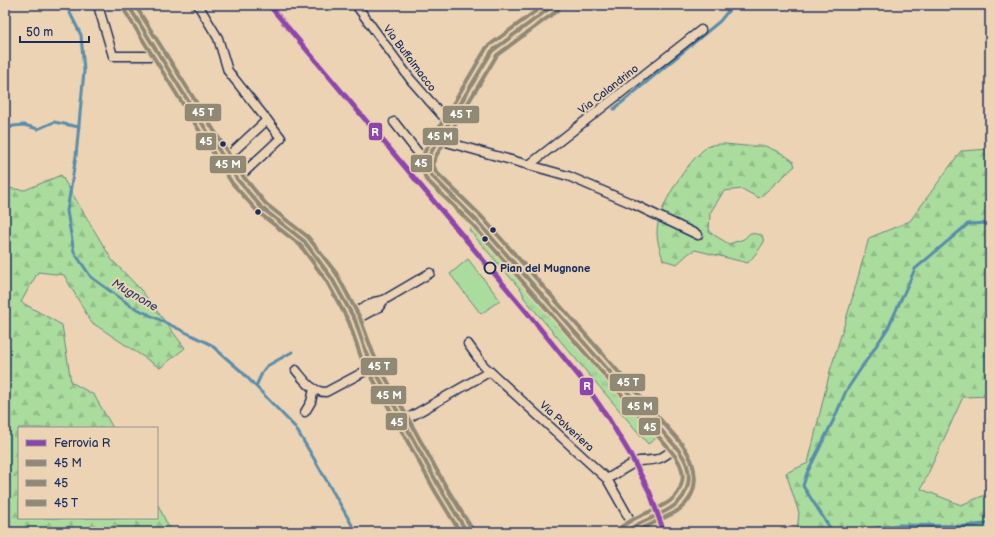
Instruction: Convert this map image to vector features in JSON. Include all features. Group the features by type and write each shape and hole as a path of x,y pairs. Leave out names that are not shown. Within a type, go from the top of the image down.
{"main road":[{"path":"128,5 236,179 262,208 296,233 314,252 331,277 354,317 367,355 373,367 440,488 467,532"}],"street":[{"path":"198,5 218,38 228,71 281,138 236,179"},
{"name":"Via Buffalmacco","path":"356,5 411,80 449,123"},
{"path":"427,164 427,160 492,52 554,5"},
{"path":"100,9 113,56 151,56 158,52"},
{"name":"Via Calandrino","path":"529,165 701,30"},
{"path":"224,160 267,120"},
{"path":"394,122 427,164 431,175 477,221 682,454 689,469 689,484 677,504 671,509 658,513 633,525 625,532"},
{"path":"439,140 568,176 633,204 698,235"},
{"path":"354,317 379,307 384,300 430,273"},
{"name":"Via Polveriera","path":"468,344 489,372 607,478 633,525"},
{"path":"296,370 304,381 314,389 320,392 326,392 373,367"},
{"path":"403,421 489,372"},
{"path":"305,412 311,402 314,389"},
{"path":"607,478 635,463 654,461 664,458 676,447"}],"green space":[{"path":"725,144 765,146 783,154 793,161 795,166 759,198 742,189 724,191 710,213 709,232 729,244 744,239 750,233 762,235 764,242 748,263 695,250 689,253 677,264 663,260 657,233 658,223 667,199 674,186 699,153 709,146"},
{"path":"990,149 990,396 963,397 921,489 961,505 990,493 990,532 797,532 799,513 786,473 808,463 830,371 869,238 910,221 961,151"},
{"path":"61,175 112,260 141,290 185,348 160,368 91,322 64,275 38,272 21,302 62,325 71,382 94,395 112,427 18,427 18,519 158,519 158,505 171,532 5,532 5,188 25,190"},
{"path":"472,227 485,239 489,239 659,436 648,444 524,298 522,291 469,230"},
{"path":"468,259 500,300 481,314 450,274"}],"waterway":[{"name":"Mugnone","path":"66,5 81,35 84,71 76,156 67,211 74,252 91,277 131,306 210,344 241,371 295,427 356,532"},
{"path":"614,109 720,21 733,5"},
{"path":"5,131 13,126 24,125 38,129 54,122 79,127"},
{"path":"839,532 832,531 803,486 807,473 846,391 888,328 915,269 968,224 990,223"},
{"path":"256,386 267,366 292,352"},
{"path":"864,532 876,528 898,525 966,526 985,524 990,521"}],"rail line":[{"name":"R","path":"269,5 582,380 607,416 630,454 650,493 664,532"}],"transit line":[{"path":"128,5 237,179 262,208 304,241 331,277 355,320 367,355 373,367 440,488 467,532"},
{"path":"135,5 242,175 266,204 308,237 336,273 360,318 378,364 445,485 472,529"},
{"name":"45","path":"544,5 487,47 425,151 421,164 426,179 473,225 677,458 682,469 683,478 680,489 676,495 666,504 635,518 621,527"},
{"path":"554,5 492,51 430,154 427,164 431,175 477,221 676,447 685,460 689,473 685,494 671,508 625,532"},
{"name":"45","path":"123,8 232,183 258,212 300,245 326,280 349,322 361,357 435,491 460,532"},
{"path":"558,10 497,55 436,156 433,164 436,172 482,217 681,443 687,452 694,471 695,480 689,498 683,506 674,513 635,532"}],"place":[{"name":"Pian del Mugnone","path":"490,268"}]}
